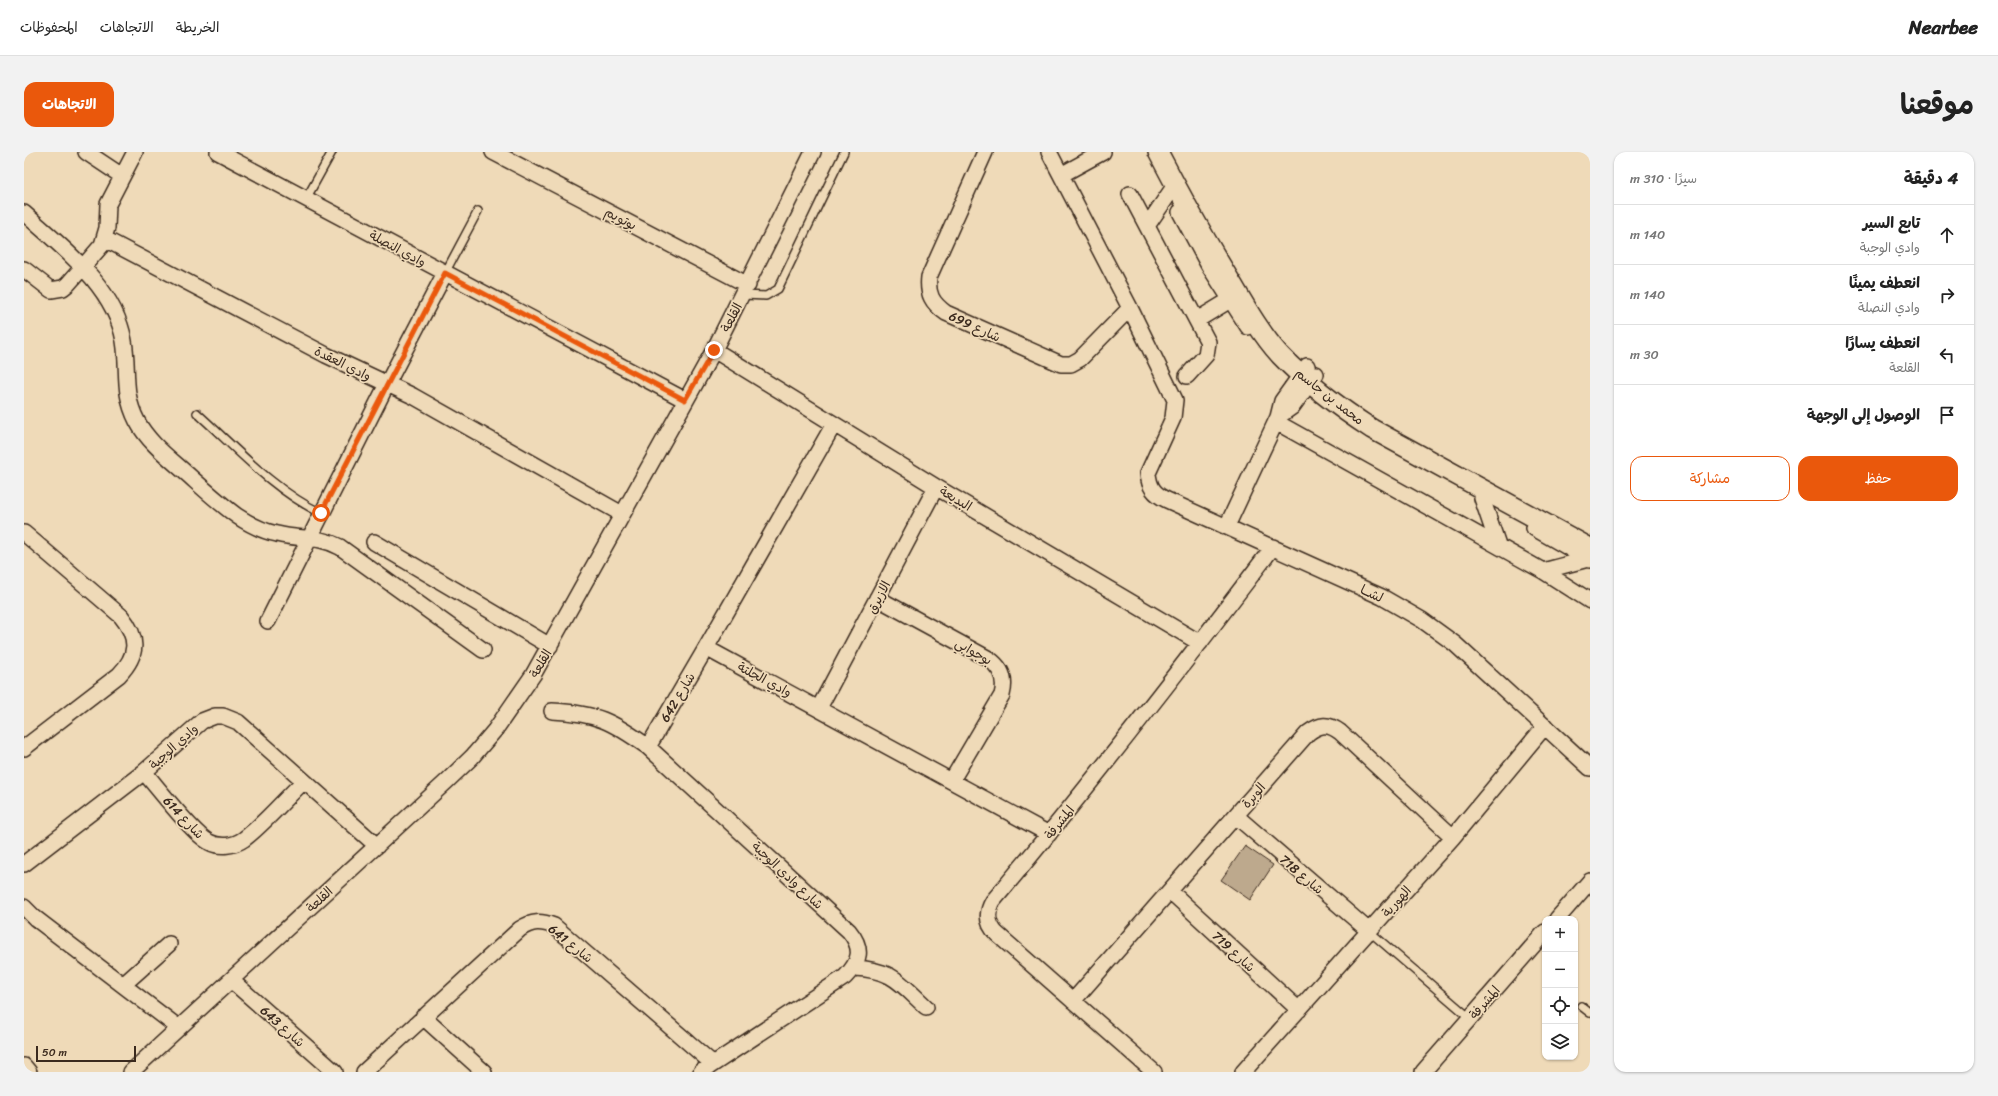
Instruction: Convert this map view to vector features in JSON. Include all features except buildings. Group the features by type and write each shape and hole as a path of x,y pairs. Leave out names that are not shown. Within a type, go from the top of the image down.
{"street":[{"path":"86,152 122,176"},
{"path":"24,269 45,287 57,290 68,284 98,250 104,239 108,204 135,152"},
{"name":"وادي النصلة","path":"218,152 685,400"},
{"name":"بوتويم","path":"493,152 745,290"},
{"name":"القلعة","path":"131,1072 377,846 477,751 516,701 550,646 714,350 813,152"},
{"name":"شارع 699","path":"985,152 930,277 928,288 936,306 946,313 1061,364 1071,364 1080,359 1130,308"},
{"path":"1050,152 1130,308 1175,400 1173,418 1148,473 1152,490 1159,496 1227,526 1277,419 1282,401 1309,374"},
{"path":"1062,176 1104,152 1115,152"},
{"name":"محمد بن جاسم","path":"1158,152 1171,183 1208,246 1257,326 1271,344 1309,374 1379,424 1589,552"},
{"name":"محمد بن جاسم","path":"1167,152 1207,228 1242,288 1277,336 1309,374 1345,411 1372,429 1589,552"},
{"path":"1147,226 1171,183"},
{"path":"1171,183 1196,242 1230,300 1256,338 1271,344"},
{"path":"1130,194 1208,342 1208,348 1202,360 1187,376"},
{"path":"24,213 82,268 106,294 117,315 125,343 126,384 128,396 136,420 151,441 237,516 271,532 309,538 320,538 340,547 483,650"},
{"name":"وادي العقدة","path":"104,239 326,355 427,404 622,514"},
{"path":"268,621 321,513 445,273"},
{"path":"1197,320 1230,300"},
{"name":"البديعة","path":"714,350 936,486 1200,643"},
{"path":"1345,411 1352,422 1363,433 1482,498 1589,552"},
{"path":"1277,419 1543,571 1590,601"},
{"path":"706,648 834,424"},
{"name":"الازيرق","path":"819,708 936,486"},
{"path":"1482,498 1498,546"},
{"name":"لشــا","path":"1227,526 1382,597 1422,620 1455,644 1590,768"},
{"path":"24,533 121,616 130,626 134,639 134,653 128,665 119,675 26,743"},
{"path":"374,542 550,646"},
{"name":"المشرفة","path":"1154,1072 997,934 993,930 988,919 993,901 1049,834 1200,643 1273,547"},
{"path":"1543,571 1589,552"},
{"name":"بوجوابي","path":"877,598 989,659 1001,670 1004,687 1002,695 952,780"},
{"name":"وادي الجلتة","path":"706,648 952,780 1049,834"},
{"name":"شارع 642","path":"648,747 706,648"},
{"name":"شارع وادي الوجبة","path":"552,711 586,714 601,719 625,731 648,747 849,931 855,938 858,948 858,958 854,968"},
{"name":"وادي الوجبة","path":"24,864 144,772 202,721 215,716 223,716 238,722 377,846"},
{"name":"الوبرة","path":"1073,1001 1308,733 1316,727 1325,725 1332,726 1340,732 1453,836"},
{"name":"الهورية","path":"1243,1072 1453,836 1545,726"},
{"name":"شارع 614","path":"144,772 202,838 216,845 223,846 243,840 304,781"},
{"name":"شارع 718","path":"1236,816 1369,932"},
{"path":"1560,916 1590,881"},
{"name":"شارع 719","path":"1170,891 1299,1010"},
{"path":"24,907 35,918 179,1028"},
{"name":"شارع 641","path":"364,1072 520,929 527,924 536,922 546,922 554,926 706,1068"},
{"name":"المشرفة","path":"1423,1072 1542,935"},
{"path":"123,985 169,944"},
{"path":"706,1068 845,977 854,968 874,969 893,976 926,1007"},
{"name":"شارع 643","path":"231,980 335,1072"},
{"path":"423,1017 484,1072"},
{"path":"24,1066 29,1072"}],"lane":[{"path":"306,199 332,152"},
{"path":"745,290 766,296 778,289 844,152"},
{"path":"445,273 478,211"},
{"path":"197,413 280,488 301,503 321,513"},
{"path":"1369,932 1470,1018"},
{"path":"1581,1006 1590,1013"}],"route":[{"path":"321,513 445,273 685,400 714,350"}]}
